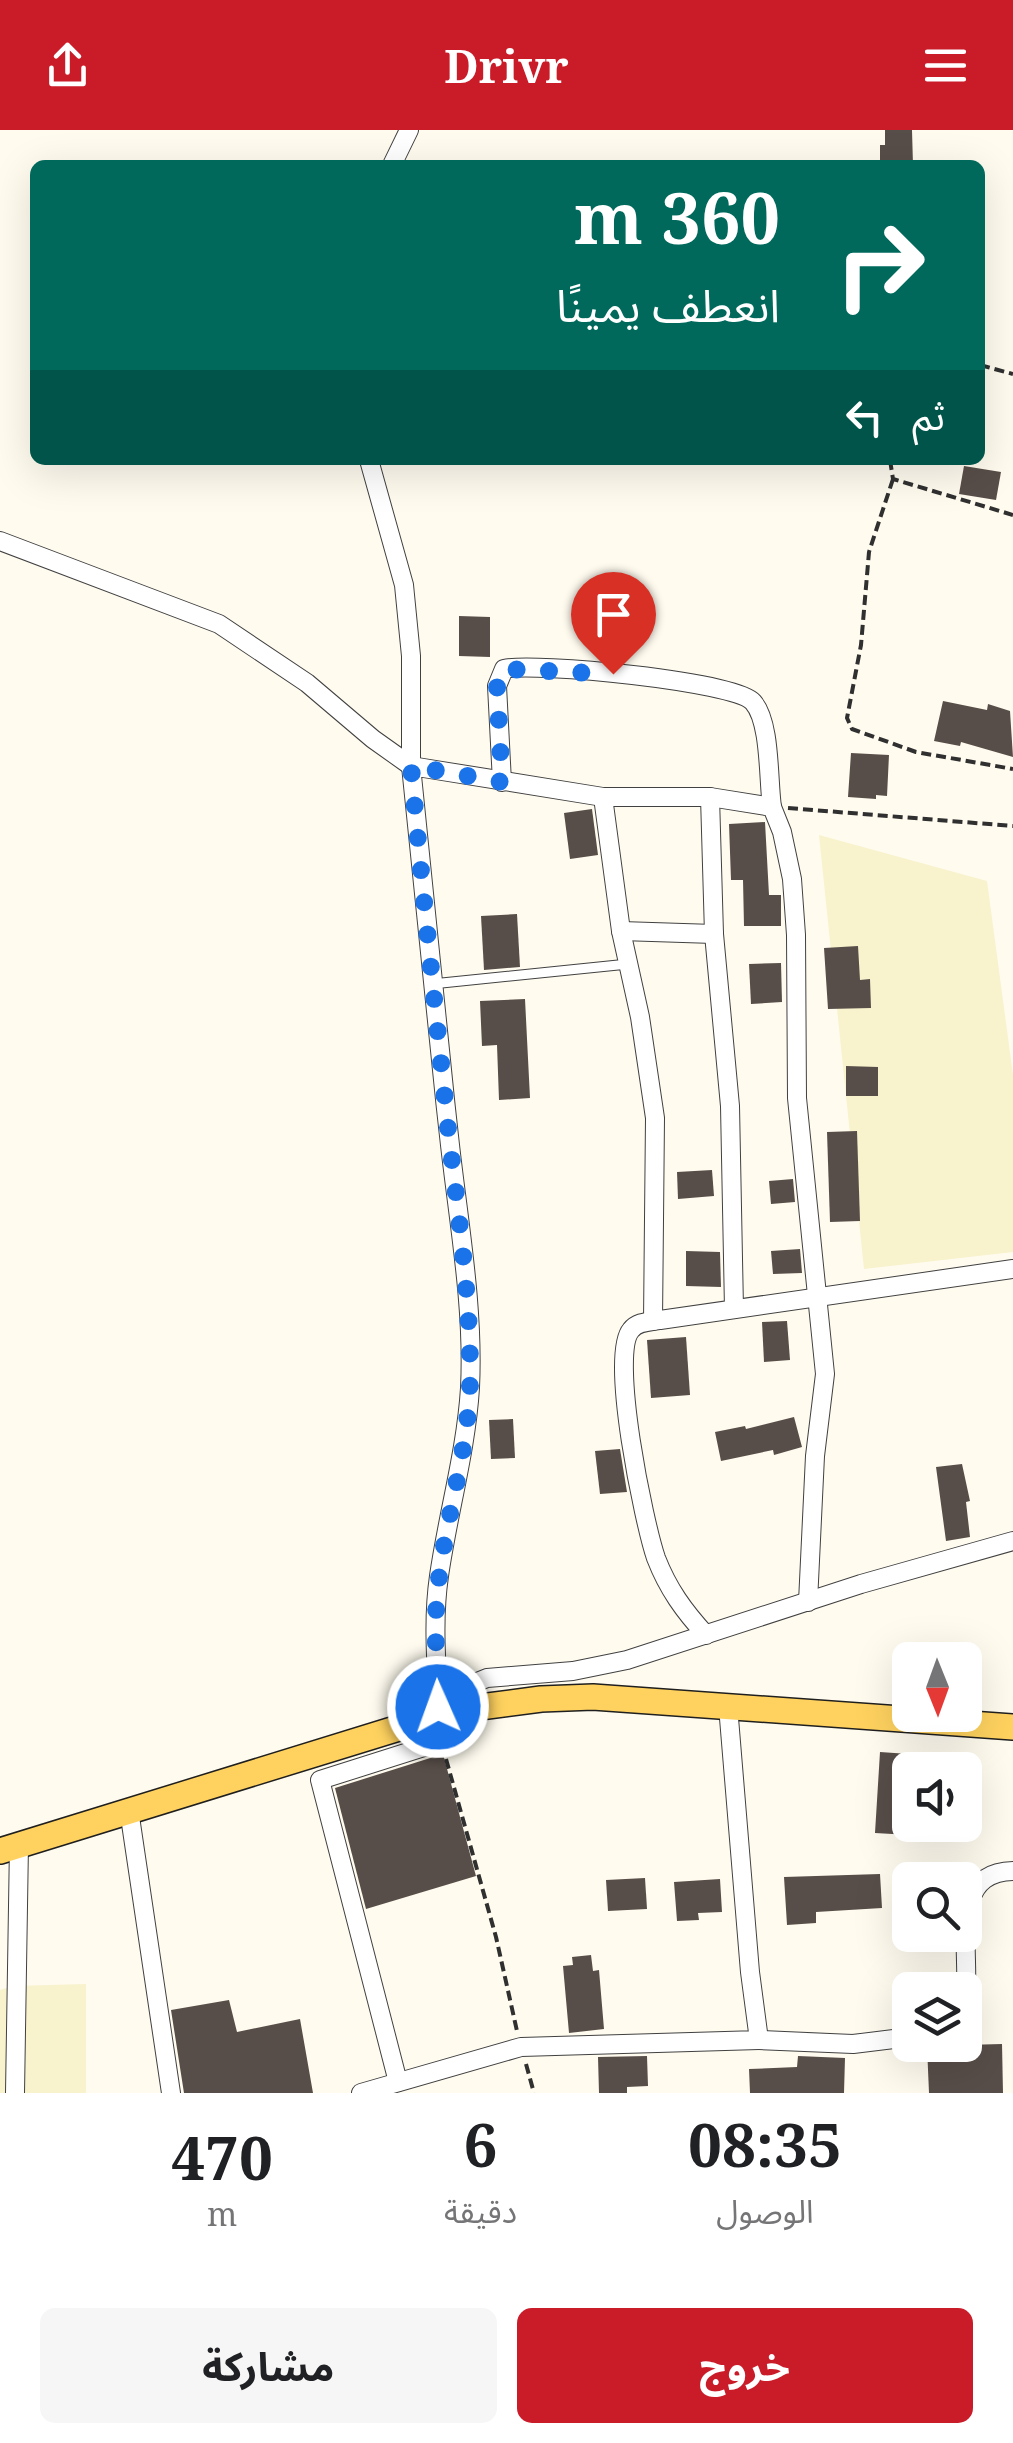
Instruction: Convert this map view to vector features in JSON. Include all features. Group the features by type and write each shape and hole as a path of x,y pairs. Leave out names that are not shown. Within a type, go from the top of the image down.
{"main road":[{"path":"9,1848 494,1704 593,1697 1002,1726 1013,1704"}],"street":[{"path":"394,160 409,130"},
{"path":"370,465 404,585 411,656 411,766 431,984 465,1276 470,1387 461,1461 438,1579 435,1632 440,1718"},
{"path":"0,540 220,624 308,683 411,766 603,797 710,797 772,807"},
{"path":"502,782 497,686 504,669 707,684 740,693 752,701 765,738 772,807 792,879 797,1098 825,1374 815,1456 808,1602"},
{"path":"603,797 655,1118 652,1322"},
{"path":"710,797 714,934 730,1106 734,1309"},
{"path":"622,930 714,934"},
{"path":"706,1636 677,1603 645,1522 623,1355 628,1332 637,1324 1013,1269"},
{"path":"398,2082 320,1780 440,1718 487,1678 573,1671 627,1660 1013,1541"},
{"path":"728,1706 750,1972 760,2040"},
{"path":"128,1810 171,2093"},
{"path":"9,1848 15,2093"},
{"path":"966,1972 970,1893 983,1878 1013,1871"},
{"path":"360,2093 521,2047 760,2040 853,2044 892,2039"}],"lane":[{"path":"431,984 628,964"}],"path":[{"path":"985,366 1013,374"},
{"path":"891,465 893,479 869,552 861,645 847,718 852,728 916,752 1013,769"},
{"path":"893,479 1013,515"},
{"path":"772,807 1013,826"},
{"path":"440,1718 534,2093"}],"shaded area":[{"path":"819,835 987,881 1013,1075 1013,1252 864,1269"},
{"path":"86,1984 86,2093 0,2093 0,1990 13,1986"}],"building":[{"path":"885,130 912,130 913,160 880,160 880,145 885,145"},
{"path":"964,466 1001,472 996,500 959,494"},
{"path":"459,616 490,617 490,657 459,656"},
{"path":"943,701 987,710 988,704 1010,711 1013,757 961,742 960,746 934,741"},
{"path":"851,753 889,755 887,796 848,797"},
{"path":"592,809 598,855 570,859 564,813"},
{"path":"765,822 769,895 781,895 781,926 744,926 743,880 731,880 729,824"},
{"path":"517,914 520,967 484,970 481,916"},
{"path":"858,946 860,980 870,979 871,1008 828,1009 824,948"},
{"path":"781,963 782,1002 751,1004 749,964"},
{"path":"525,999 530,1098 499,1100 497,1045 482,1046 480,1001"},
{"path":"846,1066 878,1067 878,1096 846,1096"},
{"path":"857,1131 860,1221 830,1222 827,1132"},
{"path":"712,1170 714,1196 678,1199 677,1172"},
{"path":"793,1179 795,1202 771,1204 769,1181"},
{"path":"800,1249 802,1273 773,1274 771,1251"},
{"path":"686,1251 720,1252 721,1287 686,1286"},
{"path":"787,1321 790,1360 764,1362 762,1322"},
{"path":"686,1337 690,1395 651,1398 647,1340"},
{"path":"794,1417 802,1447 774,1455 773,1450 721,1461 715,1432"},
{"path":"513,1419 515,1458 491,1459 489,1420"},
{"path":"620,1449 627,1492 600,1494 595,1451"},
{"path":"962,1464 970,1501 966,1502 970,1537 946,1541 936,1467"},
{"path":"880,1752 892,1753 892,1834 875,1833"},
{"path":"443,1754 476,1876 366,1909 335,1788"},
{"path":"880,1874 882,1908 816,1912 816,1923 787,1925 784,1877"},
{"path":"645,1878 647,1909 608,1911 606,1880"},
{"path":"720,1879 722,1912 698,1913 699,1920 677,1921 674,1882"},
{"path":"591,1955 593,1971 599,1970 604,2029 569,2033 563,1966 573,1965 572,1957"},
{"path":"229,2000 237,2032 300,2019 313,2093 184,2093 171,2010"},
{"path":"1002,2044 1003,2093 929,2093 928,2062 982,2062 982,2045"},
{"path":"647,2056 648,2086 627,2087 627,2093 599,2093 598,2057"},
{"path":"798,2056 845,2058 844,2093 750,2093 749,2069 797,2067"}],"route":[{"path":"438,1707 438,1579 461,1461 470,1387 469,1348 465,1276 431,984 411,766 502,782 497,686 504,669 613,674"}]}
